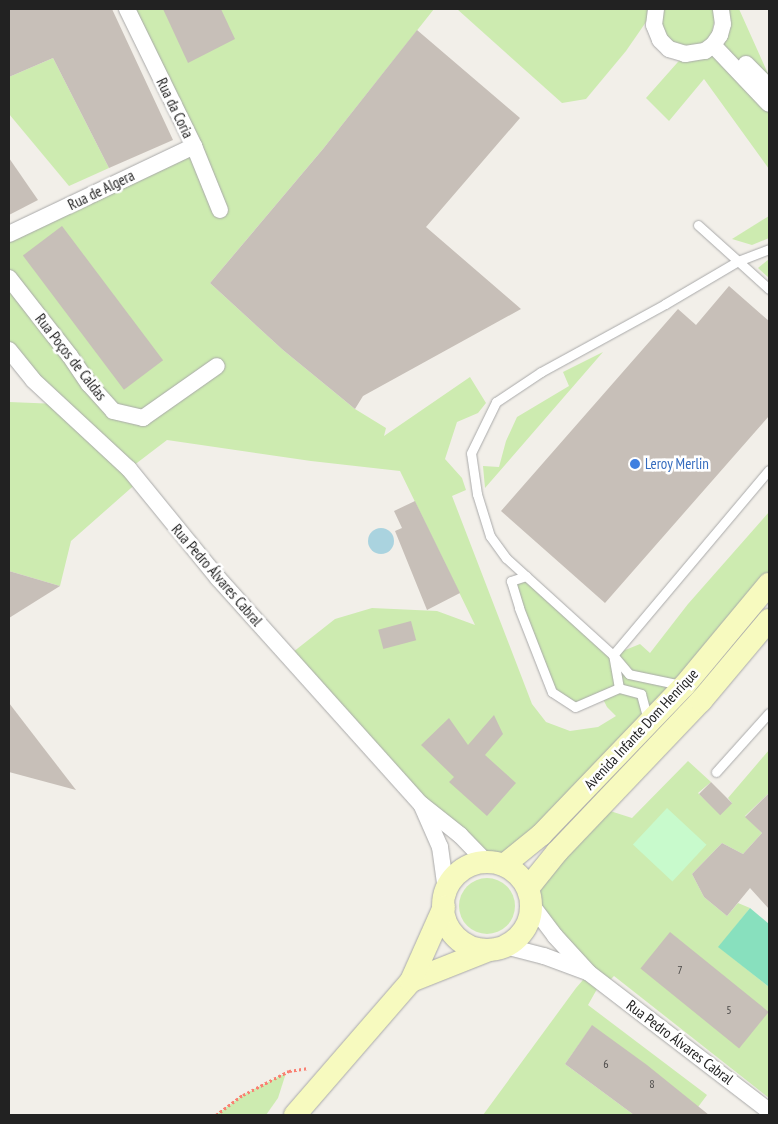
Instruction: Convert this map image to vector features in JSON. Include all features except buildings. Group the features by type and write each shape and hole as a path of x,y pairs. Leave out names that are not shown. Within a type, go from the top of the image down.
{"main road":[{"name":"Avenida Infante Dom Henrique","path":"495,863 541,835 684,686 769,584"},
{"name":"Avenida Infante Dom Henrique","path":"530,896 556,852 701,702 769,620"},
{"path":"295,1115 411,981 445,899 450,882 462,870 495,863 518,874 530,896 525,929 520,936 497,948 411,981"},
{"path":"445,899 447,924 458,938 472,947 497,948"}],"street":[{"name":"Rua da Coria","path":"126,9 194,146 220,210"},
{"path":"656,9 654,18 656,33 669,48 685,54 695,54 716,41 722,24 721,9"},
{"path":"716,41 769,87"},
{"path":"716,41 769,104"},
{"name":"Rua de Algera","path":"9,234 194,146"},
{"name":"Rua Poços de Caldas","path":"9,278 70,356 89,384 113,411 142,418 217,366"},
{"name":"Rua Pedro Álvares Cabral","path":"9,350 33,380 129,470 218,578 421,804"},
{"path":"421,804 495,863"},
{"path":"421,804 440,847 445,899"},
{"path":"530,896 555,936 589,973"},
{"path":"497,948 544,956 589,973"},
{"name":"Rua Pedro Álvares Cabral","path":"589,973 769,1111"}],"lane":[{"path":"698,225 769,289"},
{"path":"684,686 630,674 613,655 506,558 490,536 477,494 471,453 496,402 541,372 665,304 738,261 769,249"},
{"path":"613,655 769,470"},
{"path":"526,576 511,581 519,608 552,692 574,707 619,688 641,694 649,722"},
{"path":"613,655 619,688"},
{"path":"716,772 769,713"}],"path":[{"path":"216,1115 243,1095 289,1071 308,1068"}],"green space":[{"path":"127,9 434,9 323,149 210,283 283,350 355,409 386,428 384,436 470,377 486,403 478,413 457,422 445,459 462,478 466,490 452,496 532,704 546,722 570,731 598,727 616,716 607,707 601,695 575,707 552,692 511,581 526,576 613,655 640,644 650,653 688,604 769,512 769,583 504,865 486,862 288,656 335,619 372,608 437,611 475,625 400,471 311,461 167,440 129,469 139,481 71,541 60,586 9,571 9,402 58,404 9,350 9,234 194,146"},
{"path":"457,9 655,9 626,51 586,99 562,103"},
{"path":"660,9 717,9 710,42 686,50 664,38"},
{"path":"721,9 739,9 769,76 769,169 704,79 669,121 646,98 685,54 713,45"},
{"path":"53,58 109,168 69,186 9,114 9,77"},
{"path":"769,216 769,238 752,245 732,239"},
{"path":"769,259 769,278 758,268"},
{"path":"603,352 485,488 483,466 499,467 506,441 517,417 569,386 563,372"},
{"path":"769,750 769,793 745,816 762,833 743,854 722,843 692,874 704,897 727,916 738,903 750,908 719,947 769,987 769,1098 614,976 605,985 601,982 588,1005 707,1095 698,1107 592,1026 565,1064 634,1115 483,1115 589,973 531,904 551,875 607,810 632,818 688,761 711,782 698,793 720,814 732,803 728,798"},
{"path":"667,808 706,845 672,881 633,845"},
{"path":"481,878 493,878 503,882 511,890 515,906 511,922 503,930 493,934 481,934 471,930 463,922 459,912 459,900 463,890 471,882"},
{"path":"750,908 769,924 769,987 718,947"},
{"path":"286,1073 278,1098 266,1115 216,1115 243,1095"}],"water":[{"path":"381,528 390,532 394,541 390,550 381,554 372,550 368,541 372,532"}],"place":[{"name":"Leroy Merlin","path":"635,464"}]}
